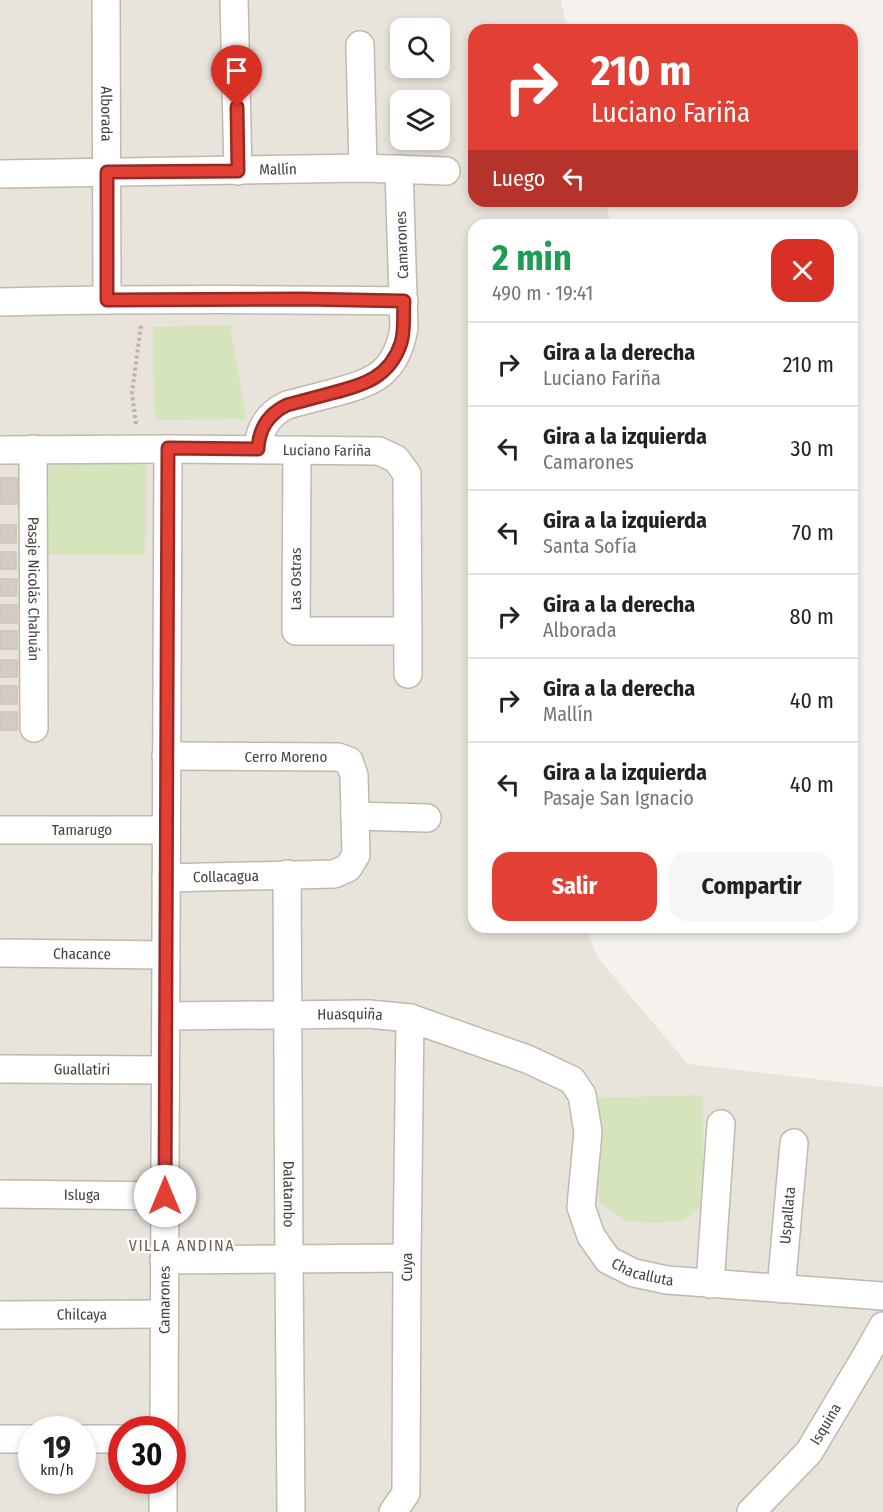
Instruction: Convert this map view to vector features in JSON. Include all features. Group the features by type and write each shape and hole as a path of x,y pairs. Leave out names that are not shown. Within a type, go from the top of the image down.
{"street":[{"name":"Alborada","path":"106,0 107,300"},
{"path":"234,0 238,171"},
{"path":"360,45 363,168"},
{"name":"Mallín","path":"0,174 363,168 446,171"},
{"name":"Camarones","path":"258,449 262,429 267,420 279,409 365,384 388,367 396,355 404,328 399,169"},
{"path":"0,302 145,299 404,301"},
{"name":"Camarones","path":"164,1416 168,448"},
{"name":"Luciano Fariña","path":"0,450 168,448 379,451 396,459 407,474 408,674"},
{"name":"Pasaje Nicolás Chahuán","path":"33,449 34,728"},
{"name":"Las Ostras","path":"297,450 296,631 408,631"},
{"name":"Cerro Moreno","path":"166,756 338,757 349,761 354,775 355,816"},
{"path":"355,816 427,818"},
{"name":"Collacagua","path":"166,878 334,874 348,868 356,855 355,816"},
{"name":"Tamarugo","path":"0,830 166,830"},
{"name":"Dalatambo","path":"287,874 291,1512"},
{"name":"Chacance","path":"0,953 166,955"},
{"name":"Huasquiña","path":"166,1016 369,1014 410,1018 527,1059"},
{"name":"Cuya","path":"393,1512 406,1493 410,1018"},
{"name":"Chacalluta","path":"527,1059 572,1080 582,1095 588,1132 581,1207 591,1236 608,1260 634,1273 667,1280 883,1296"},
{"name":"Guallatiri","path":"0,1069 165,1070"},
{"path":"710,1284 721,1124"},
{"name":"Uspallata","path":"781,1289 794,1143"},
{"name":"Isluga","path":"0,1194 165,1196"},
{"path":"164,1260 407,1258"},
{"name":"Chilcaya","path":"0,1315 164,1314"},
{"name":"Isquina","path":"751,1512 809,1452 883,1326"},
{"path":"0,1439 18,1439"},
{"path":"163,1512 164,1494"}],"path":[{"path":"139,449 132,393 145,299"}],"shaded area":[{"path":"0,0 561,0 566,24 468,24 468,207 607,207 610,219 468,219 468,933 588,933 598,958 688,1064 883,1087 883,1512 0,1512"}],"green space":[{"path":"230,325 246,419 155,420 153,327"},
{"path":"49,457 147,458 145,555 47,554"},
{"path":"702,1095 704,1205 684,1220 655,1223 626,1221 599,1202 596,1098"}],"building":[{"path":"0,478 17,478 17,504 0,504"},
{"path":"0,525 16,525 16,543 0,543"},
{"path":"0,552 16,552 16,569 0,569"},
{"path":"0,579 17,579 16,596 0,596"},
{"path":"0,605 17,605 17,623 0,623"},
{"path":"0,631 17,631 17,649 0,649"},
{"path":"0,660 17,660 17,677 0,677"},
{"path":"0,686 17,686 17,704 0,704"},
{"path":"0,712 17,712 17,730 0,730"}],"district":[{"name":"VILLA ANDINA","path":"182,1245"}],"route":[{"path":"165,1196 168,448 258,449 262,429 267,420 279,409 365,384 377,377 396,355 404,328 404,301 107,300 107,172 238,171 237,107"}]}
